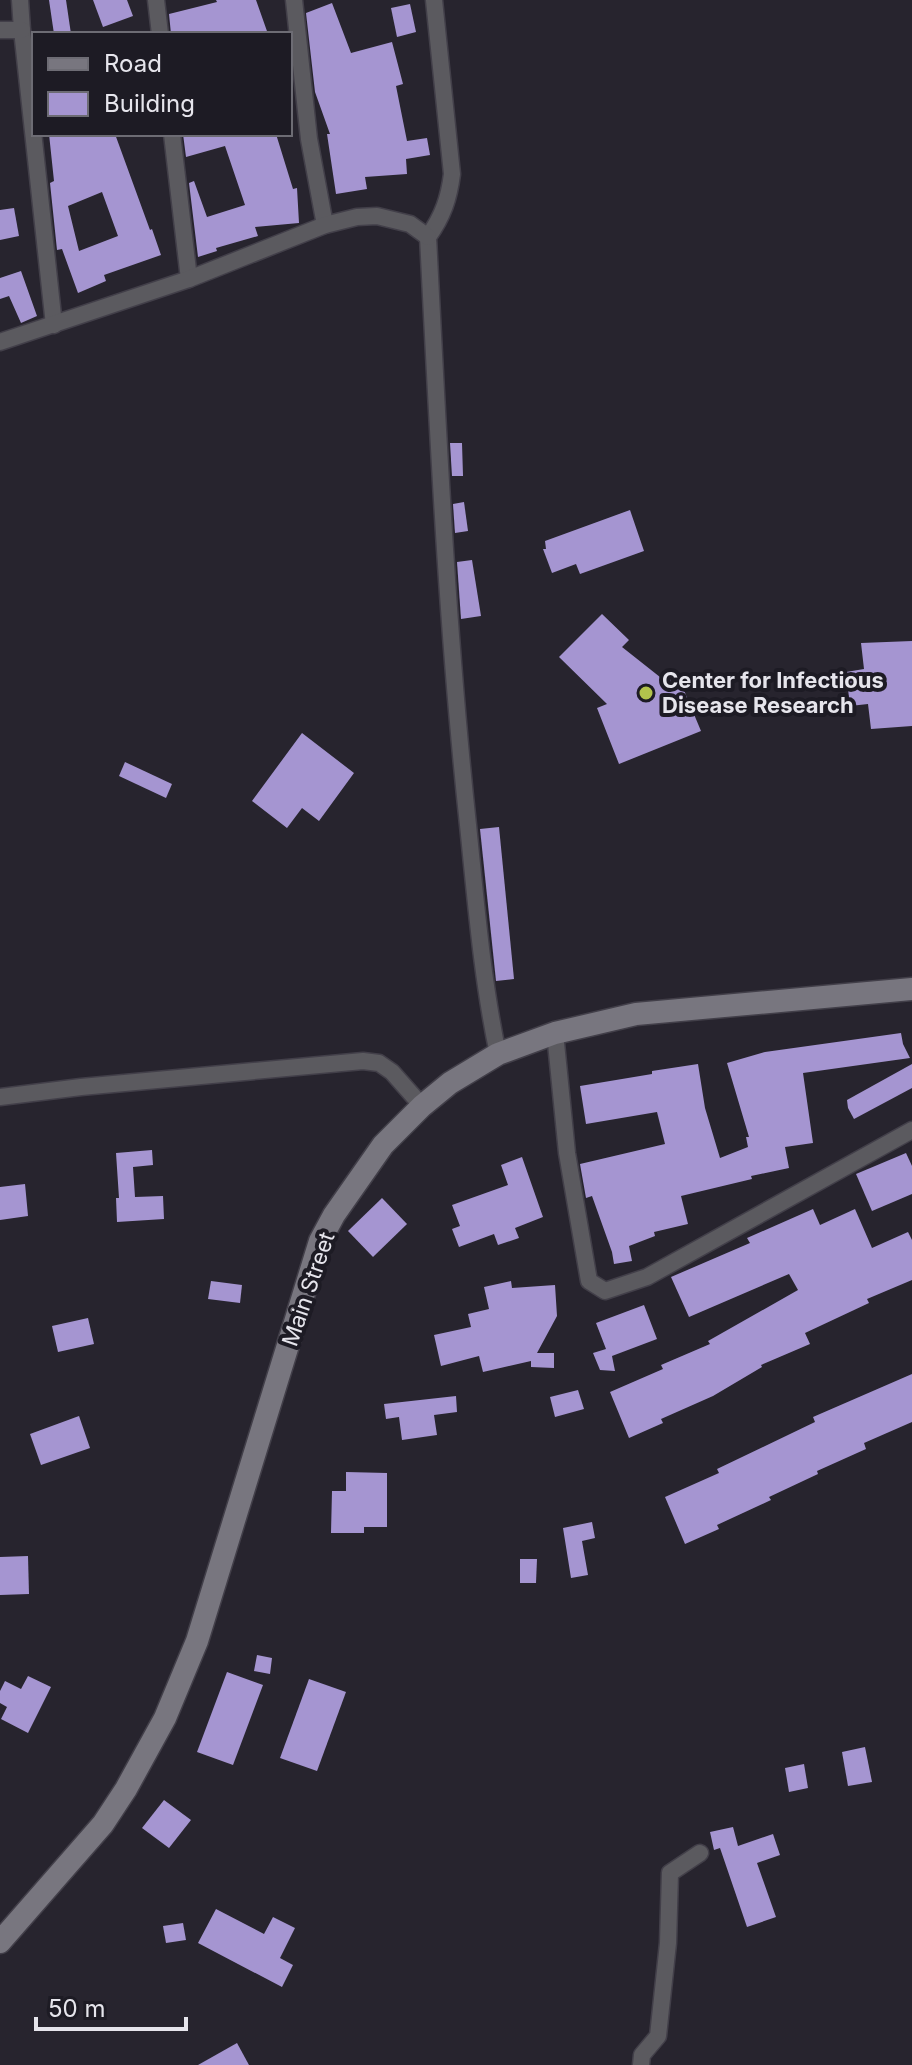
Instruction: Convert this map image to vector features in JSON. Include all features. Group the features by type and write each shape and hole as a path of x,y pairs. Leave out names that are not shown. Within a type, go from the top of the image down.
{"main road":[{"name":"Main Street","path":"0,1942 103,1824 165,1718 197,1641 320,1241 334,1215 383,1145 450,1083 498,1054 555,1033 636,1014 912,989"}],"street":[{"path":"20,0 32,122"},
{"path":"156,0 160,32"},
{"path":"294,0 309,139 325,225"},
{"path":"434,0 452,174 449,197 440,221 428,237 436,401 459,745 487,1002 498,1054"},
{"path":"0,30 22,30"},
{"path":"33,136 54,325"},
{"path":"172,136 189,279"},
{"path":"0,342 189,279 325,225 357,217 377,216 410,224 428,237"},
{"path":"555,1033 567,1153 589,1281 605,1291 647,1277 912,1130"},
{"path":"0,1097 363,1061 379,1063 392,1072 422,1106"},
{"path":"641,2065 642,2055 658,2036 668,1943 670,1873 700,1853"}],"building":[{"path":"49,0 66,0 71,32 54,32"},
{"path":"93,0 127,0 133,16 103,27"},
{"path":"256,0 267,32 171,32 169,14 217,2"},
{"path":"332,3 351,53 392,42 403,84 396,86 407,141 427,138 430,155 406,159 407,174 365,177 367,189 336,194 327,134 330,134 315,92 306,13"},
{"path":"410,4 416,32 397,37 391,8"},
{"path":"49,136 116,136 161,255 104,275 106,281 78,293 62,249 57,250 50,183 54,181","holes":["102,192 118,236 79,251 68,206"]},
{"path":"183,136 277,136 293,189 297,188 299,223 255,227 258,236 216,248 217,251 198,257 189,183 194,181 207,217 245,205 225,146 186,157"},
{"path":"14,208 19,236 0,240 0,210"},
{"path":"21,271 37,316 21,323 9,296 0,299 0,278"},
{"path":"450,443 462,443 463,476 452,476"},
{"path":"464,502 468,531 455,533 453,504"},
{"path":"630,510 644,551 580,574 576,564 552,573 543,549 546,549 545,541"},
{"path":"472,560 481,616 461,619 457,562"},
{"name":"Center for Infectious Disease Research","path":"602,614 629,640 622,647 665,681 678,676 701,731 619,764 597,708 607,704 559,657"},
{"path":"912,641 912,726 871,729 868,704 850,706 846,672 864,669 861,643"},
{"path":"302,733 354,773 319,821 302,808 287,828 252,801"},
{"path":"125,762 172,784 166,798 119,776"},
{"path":"499,827 514,979 496,981 480,829"},
{"path":"901,1033 910,1058 803,1073 813,1143 785,1147 789,1168 681,1196 688,1224 654,1232 655,1236 629,1246 632,1261 614,1264 592,1196 586,1198 580,1164 665,1144 657,1112 586,1124 580,1086 698,1064 705,1108 720,1158 748,1147 746,1137 749,1137 727,1063 765,1052"},
{"path":"912,1064 912,1088 854,1119 847,1100"},
{"path":"152,1150 153,1165 133,1167 135,1197 163,1196 164,1219 117,1222 116,1153"},
{"path":"906,1153 912,1166 912,1194 872,1211 856,1174"},
{"path":"522,1157 543,1217 515,1228 519,1238 498,1245 494,1234 459,1247 452,1229 460,1226 452,1205 508,1185 501,1165"},
{"path":"25,1184 28,1216 0,1220 0,1187"},
{"path":"382,1198 407,1224 373,1257 348,1231"},
{"path":"813,1209 820,1225 855,1209 872,1248 908,1232 912,1240 912,1280 867,1299 869,1303 805,1333 810,1344 761,1365 713,1396 661,1419 663,1423 629,1438 610,1392 710,1344 708,1341 798,1290 789,1274 689,1317 671,1277 750,1243 747,1238"},
{"path":"211,1281 242,1285 240,1303 208,1299"},
{"path":"511,1281 512,1288 555,1285 557,1316 537,1353 554,1353 554,1368 531,1367 531,1361 483,1372 479,1356 441,1366 434,1335 471,1327 468,1314 489,1309 484,1287"},
{"path":"644,1305 657,1339 612,1356 615,1371 600,1370 593,1353 606,1349 596,1323"},
{"path":"88,1318 94,1344 58,1352 52,1326"},
{"path":"912,1374 912,1422 864,1443 866,1449 817,1471 818,1474 769,1497 771,1500 717,1525 719,1529 685,1544 665,1497 719,1473 717,1469 815,1422 813,1417"},
{"path":"578,1390 584,1409 555,1417 550,1397"},
{"path":"456,1396 457,1412 434,1415 437,1435 402,1440 399,1417 386,1419 384,1404"},
{"path":"79,1416 90,1448 41,1465 30,1434"},
{"path":"346,1472 387,1473 387,1527 364,1527 364,1533 331,1533 332,1491 346,1491"},
{"path":"592,1522 595,1538 582,1541 588,1575 571,1578 563,1528"},
{"path":"28,1556 29,1594 0,1595 0,1557"},
{"path":"520,1559 537,1559 536,1583 520,1583"},
{"path":"257,1655 272,1658 270,1674 254,1671"},
{"path":"227,1672 263,1685 233,1765 197,1752"},
{"path":"28,1676 51,1687 28,1733 1,1719 7,1707 0,1703 0,1691 5,1681 21,1689"},
{"path":"309,1679 346,1692 317,1771 280,1758"},
{"path":"865,1747 872,1782 848,1786 842,1752"},
{"path":"804,1764 808,1788 789,1792 785,1768"},
{"path":"164,1800 191,1820 169,1848 142,1828"},
{"path":"733,1827 738,1846 773,1834 780,1855 757,1863 776,1917 747,1927 720,1848 714,1850 710,1832"},
{"path":"216,1909 264,1934 273,1917 295,1928 280,1958 293,1965 282,1987 198,1943"},
{"path":"183,1923 186,1940 166,1943 163,1926"},
{"path":"237,2043 249,2065 198,2065"}],"place":[{"name":"Center for Infectious Disease Research","path":"646,693"}]}
